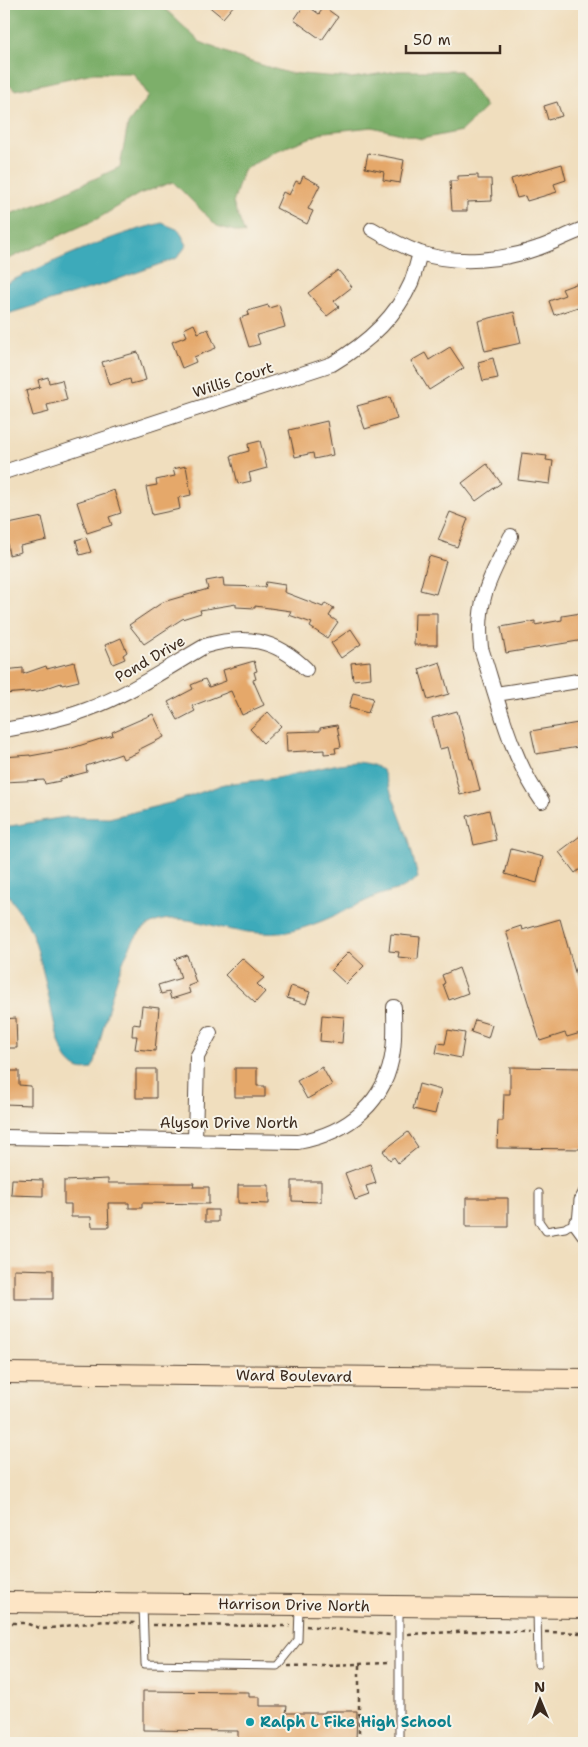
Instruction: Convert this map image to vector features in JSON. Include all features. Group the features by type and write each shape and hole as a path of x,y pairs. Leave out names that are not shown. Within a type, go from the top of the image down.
{"street":[{"path":"372,229 420,253 464,260 492,259 517,254 539,248 584,229"},
{"name":"Willis Court","path":"4,472 332,364 354,351 372,337 387,320 402,300 412,282 420,253"},
{"path":"511,536 488,582 480,611 479,630 481,648 516,756 542,800"},
{"name":"Pond Drive","path":"4,730 57,720 88,709 117,696 205,646 221,642 250,640 266,643 283,650 306,669"},
{"path":"496,694 584,680"},
{"name":"Alyson Drive North","path":"4,1137 298,1142 314,1139 331,1133 347,1124 371,1103 382,1086 390,1067 394,1049 394,1007"},
{"path":"195,1140 197,1057 210,1033"},
{"name":"Ward Boulevard","path":"4,1372 584,1379"},
{"name":"Harrison Drive North","path":"4,1602 584,1608"}],"lane":[{"path":"539,1193 539,1221 546,1231 568,1226 582,1227 578,1200 584,1189"},
{"path":"143,1603 144,1664 277,1666 298,1640 299,1605"},
{"path":"399,1606 399,1743"},
{"path":"537,1608 538,1664"}],"path":[{"path":"277,1666 400,1663"},
{"path":"359,1664 359,1743"}],"green space":[{"path":"4,4 160,4 200,42 245,60 288,73 352,78 398,71 460,71 486,107 461,131 422,139 372,127 325,132 276,151 243,170 233,203 245,234 217,226 173,182 139,194 97,219 4,261 4,216 44,202 120,167 128,124 149,96 133,73 93,73 15,90 4,81"}],"water":[{"path":"162,223 179,230 187,245 177,258 105,284 4,315 4,284 101,242"},
{"path":"356,762 370,764 383,771 409,840 418,878 402,888 374,897 322,921 286,932 239,931 176,919 152,924 141,931 133,941 126,956 112,994 95,1063 91,1069 84,1070 78,1069 71,1064 60,1045 33,937 23,917 7,893 4,892 4,827 66,817 109,818 174,802 224,784 277,778 338,764"}],"building":[{"path":"206,4 235,4 223,18"},
{"path":"305,4 319,14 324,7 338,17 322,40 294,20"},
{"path":"557,102 562,116 548,120 544,106"},
{"path":"368,153 404,160 400,183 383,180 384,172 365,168"},
{"path":"562,164 566,180 554,184 557,192 527,201 525,196 517,198 511,179"},
{"path":"478,175 478,179 491,179 492,201 467,202 467,211 452,211 450,181 458,181 458,176"},
{"path":"303,176 320,185 308,209 313,211 307,224 276,208 283,192 289,195 296,181 300,183"},
{"path":"338,270 352,287 334,301 339,307 327,316 308,293"},
{"path":"584,281 584,305 554,315 549,301 565,295 562,289"},
{"path":"268,305 269,308 279,305 285,327 257,335 260,344 249,347 240,318 249,315 248,311"},
{"path":"514,312 521,343 485,351 478,321"},
{"path":"194,324 198,333 208,329 216,348 194,357 196,362 182,368 172,342 187,336 184,329"},
{"path":"450,347 464,368 429,390 411,361 425,353 429,360"},
{"path":"138,352 146,380 131,384 130,379 109,385 102,362"},
{"path":"493,358 498,378 483,381 478,362"},
{"path":"48,377 49,383 62,380 67,400 47,405 49,412 33,416 26,391 40,387 38,380"},
{"path":"390,397 397,419 365,429 357,406"},
{"path":"327,421 333,455 314,459 313,453 295,457 289,430"},
{"path":"260,441 267,468 249,473 251,481 238,484 231,456 249,451 248,444"},
{"path":"522,453 547,456 546,460 553,461 550,484 518,480"},
{"path":"487,464 501,483 476,501 462,483"},
{"path":"186,466 191,495 178,498 180,509 152,515 146,487 157,485 156,480 175,476 173,469"},
{"path":"114,490 121,513 109,517 112,525 87,533 77,502"},
{"path":"450,512 468,519 457,547 438,540"},
{"path":"42,517 47,540 20,546 21,552 9,555 4,525"},
{"path":"86,537 91,552 80,555 76,540"},
{"path":"429,556 446,561 436,594 420,590"},
{"path":"223,578 224,586 265,587 266,582 285,585 284,592 323,607 325,603 334,608 329,616 338,622 327,638 310,627 312,623 289,615 291,611 255,606 255,608 236,607 236,604 200,610 201,613 182,619 144,644 129,625 163,602 208,589 206,581"},
{"path":"415,613 437,613 437,645 414,645"},
{"path":"581,613 584,640 506,653 501,627 535,621 535,625 562,620 562,616"},
{"path":"351,629 361,644 341,658 331,643"},
{"path":"121,638 127,652 123,655 125,659 113,664 105,645"},
{"path":"254,661 257,671 254,672 256,679 253,680 264,705 242,715 231,691 192,706 195,711 178,720 168,702 193,689 191,685 205,679 209,687 226,681 223,670"},
{"path":"370,661 371,678 353,680 351,663"},
{"path":"74,662 79,681 62,685 61,683 38,691 4,694 4,670 23,668 23,674 46,666 47,669"},
{"path":"440,662 449,694 428,700 419,669"},
{"path":"353,693 373,698 368,713 349,708"},
{"path":"457,711 480,790 460,795 448,747 440,749 432,718"},
{"path":"268,712 281,726 263,743 250,729"},
{"path":"153,714 164,737 138,750 139,752 123,759 121,754 86,766 87,772 60,779 60,781 45,784 44,780 4,782 4,757 30,756 69,749 113,735 112,732"},
{"path":"584,722 584,746 536,754 531,731"},
{"path":"337,725 341,747 335,748 336,753 324,754 324,750 287,752 286,732 320,731 320,728"},
{"path":"489,810 496,840 474,845 467,816"},
{"path":"584,833 584,866 575,873 559,852"},
{"path":"511,849 543,857 537,883 505,874"},
{"path":"560,919 584,1004 584,1032 567,1037 565,1033 540,1041 506,931 521,926 522,930"},
{"path":"391,934 420,937 418,959 398,957 399,952 389,951"},
{"path":"349,952 364,966 346,984 331,970"},
{"path":"187,955 196,983 188,986 190,993 171,999 169,992 161,994 158,985 181,978 175,959"},
{"path":"242,958 264,978 257,984 265,992 255,1003 225,975"},
{"path":"459,968 468,993 449,1000 442,975"},
{"path":"291,986 310,992 306,1004 287,998"},
{"path":"142,1006 159,1008 155,1051 135,1049 137,1036 132,1036 133,1024 140,1025"},
{"path":"322,1015 344,1017 342,1043 320,1041"},
{"path":"16,1018 17,1048 4,1048 4,1019"},
{"path":"475,1020 492,1025 488,1038 471,1032"},
{"path":"448,1030 465,1033 461,1058 436,1053 438,1043 445,1044"},
{"path":"322,1067 332,1085 307,1099 297,1081"},
{"path":"510,1067 584,1068 584,1149 497,1148 498,1121 503,1121 504,1094 510,1094"},
{"path":"235,1068 257,1068 257,1086 265,1086 265,1097 235,1097"},
{"path":"136,1069 156,1069 156,1098 136,1098"},
{"path":"4,1071 19,1071 19,1085 31,1086 31,1105 4,1104"},
{"path":"419,1084 441,1090 435,1114 413,1109"},
{"path":"408,1132 418,1147 398,1163 394,1157 390,1160 383,1151"},
{"path":"370,1164 376,1183 366,1186 369,1195 355,1200 345,1173"},
{"path":"12,1179 43,1180 43,1196 11,1195"},
{"path":"108,1179 108,1183 194,1183 193,1187 209,1187 209,1204 142,1203 142,1208 129,1208 129,1203 108,1203 109,1227 92,1227 91,1217 71,1217 71,1204 64,1204 64,1181"},
{"path":"292,1181 321,1181 321,1202 292,1201"},
{"path":"238,1185 269,1185 269,1204 238,1203"},
{"path":"466,1198 508,1198 508,1227 466,1227"},
{"path":"205,1210 218,1210 218,1222 205,1222"},
{"path":"14,1269 53,1270 53,1299 14,1299"},
{"name":"Ralph L Fike High School","path":"143,1691 249,1692 249,1697 260,1697 260,1706 287,1706 286,1713 357,1711 356,1740 340,1739 340,1743 238,1743 238,1731 143,1730"}],"place":[{"name":"Ralph L Fike High School","path":"250,1722"}]}
